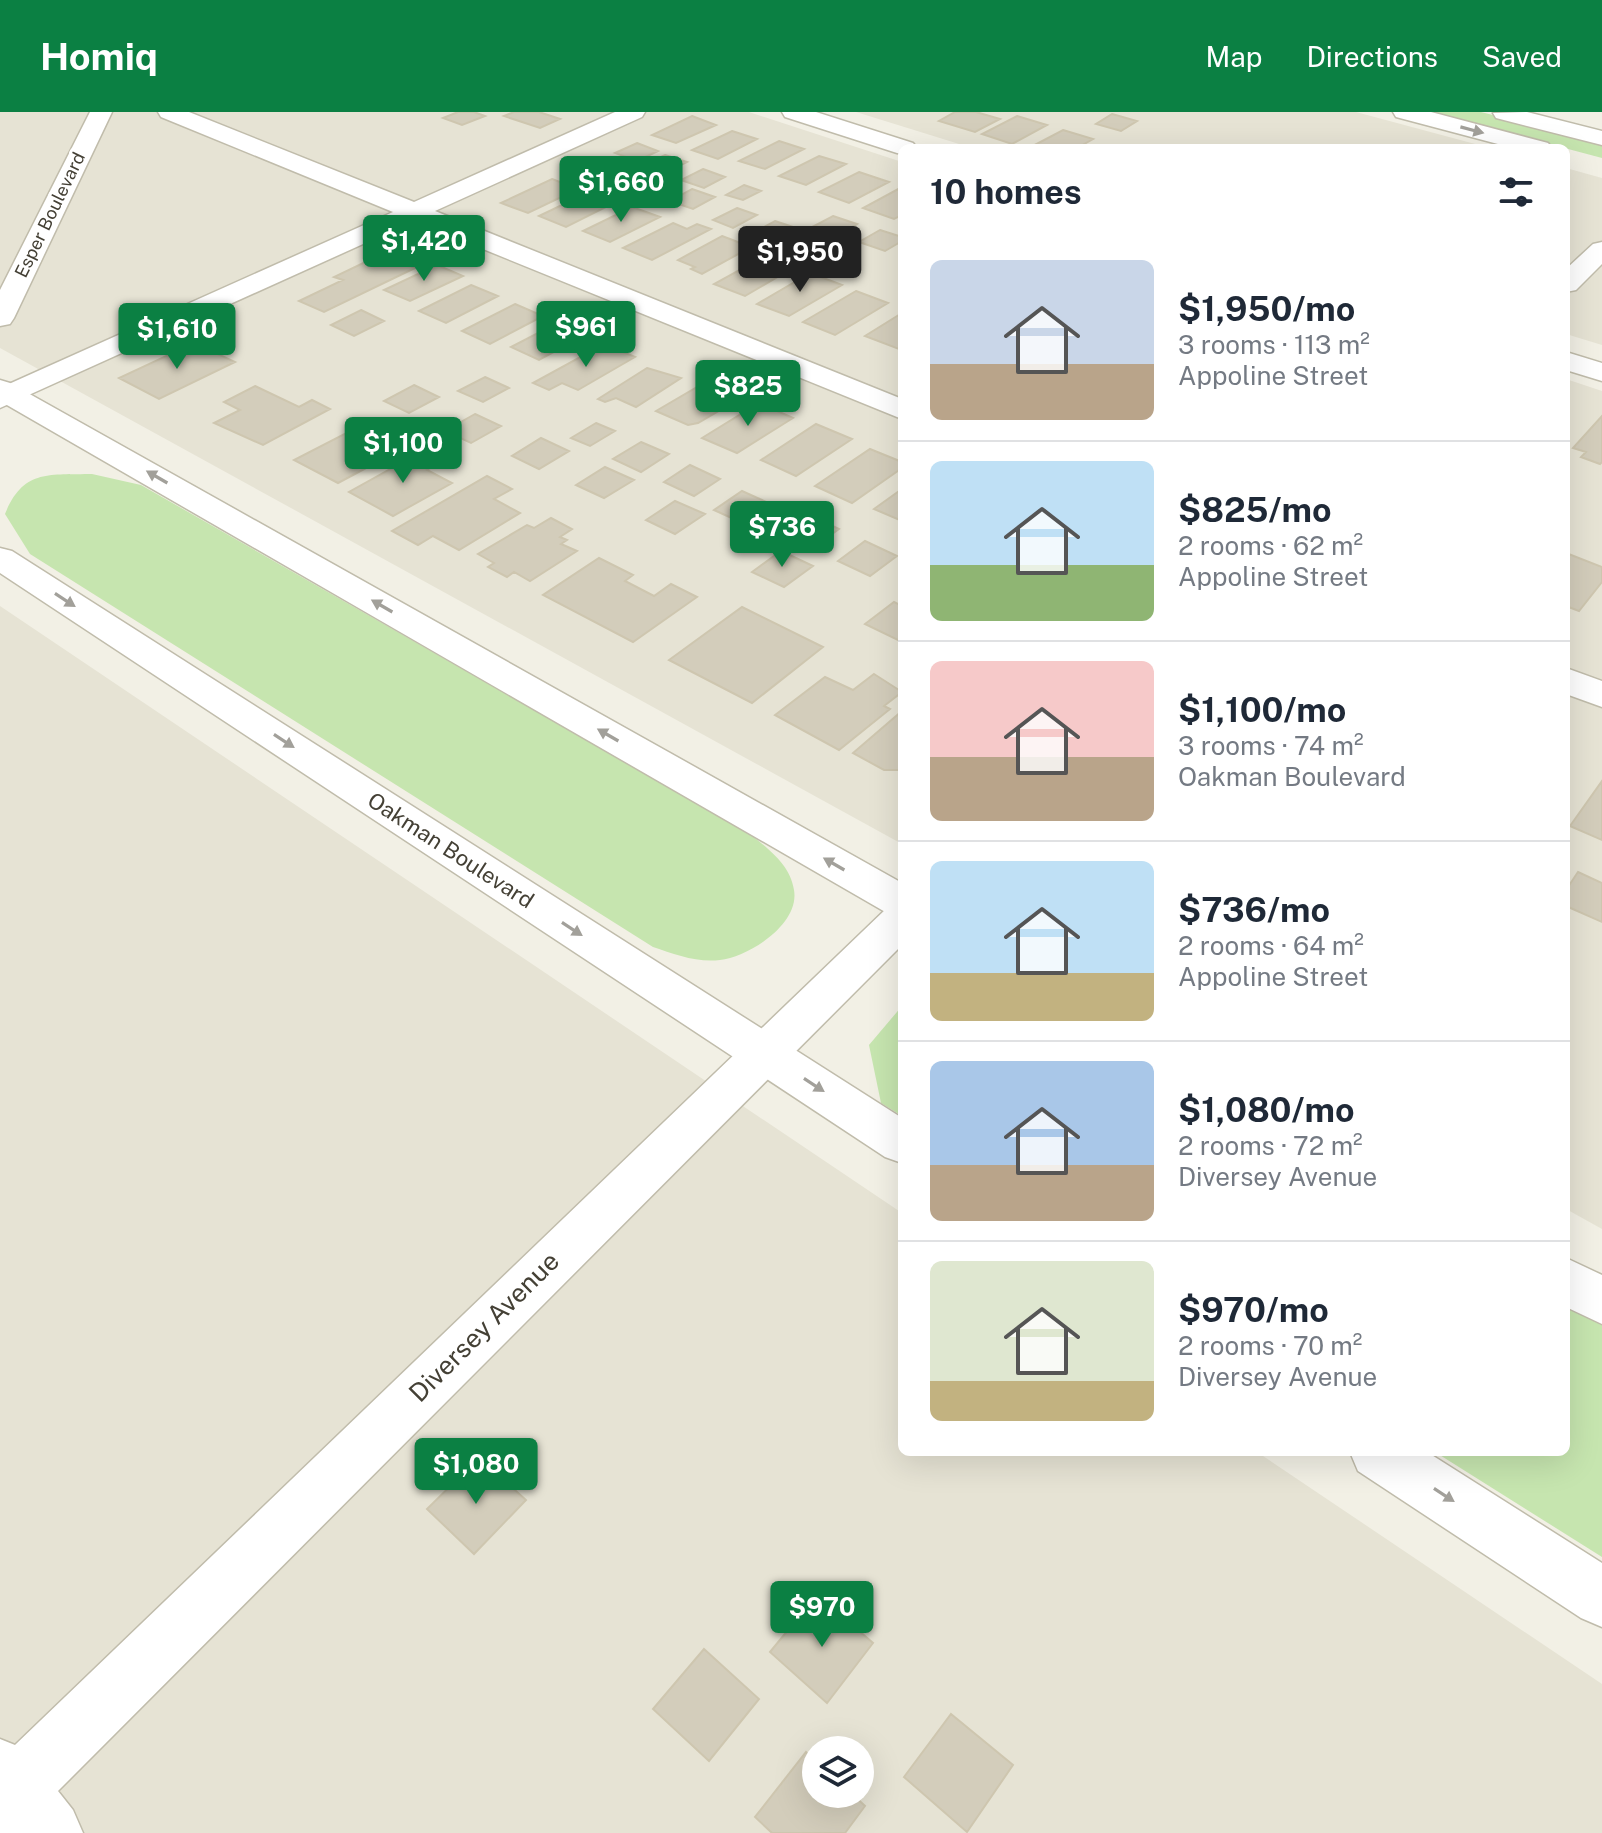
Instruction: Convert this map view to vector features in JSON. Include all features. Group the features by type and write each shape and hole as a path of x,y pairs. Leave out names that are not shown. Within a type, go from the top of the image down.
{"street":[{"name":"Esper Boulevard","path":"0,318 101,112"},
{"path":"169,112 898,408"},
{"path":"3,394 634,112"},
{"path":"793,112 898,146"},
{"path":"1404,112 1525,144"},
{"path":"1500,112 1602,138"},
{"path":"1570,280 1602,250"},
{"path":"1570,362 1602,372"},
{"path":"3,394 898,900"},
{"name":"Oakman Boulevard","path":"0,558 898,1140"},
{"path":"1570,682 1602,695"},
{"name":"Diversey Avenue","path":"16,1799 763,1052 898,923"},
{"path":"1570,1283 1602,1301"},
{"path":"1384,1456 1602,1597"}],"shaded area":[{"path":"0,112 749,112 898,161 898,842 0,348"},
{"path":"856,112 1356,112 1475,144 959,144"},
{"path":"1570,169 1602,178 1602,345 1570,335"},
{"path":"1570,380 1602,391 1602,1229 1570,1211"},
{"path":"0,606 898,1210 898,1456 1263,1456 1602,1684 1602,1833 0,1833"}],"green space":[{"path":"1429,112 1481,112 1602,143 1602,158 1570,149 1570,144 1549,144"},
{"path":"92,474 141,485 749,833 788,872 794,890 794,903 789,915 770,937 732,958 703,960 653,947 30,554 5,514 12,499 29,482 39,478"},
{"path":"898,1011 898,1114 881,1103 869,1045"},
{"path":"1570,1305 1602,1324 1602,1557 1441,1456 1570,1456"}],"building":[{"path":"458,112 485,116 462,125 443,118"},
{"path":"514,112 539,112 560,119 540,128 504,116"},
{"path":"955,112 976,112 1000,119 975,132 939,121"},
{"path":"1112,114 1137,121 1121,131 1096,124"},
{"path":"692,116 716,125 676,143 652,135"},
{"path":"1017,116 1047,125 1012,144 982,134"},
{"path":"1063,130 1093,139 1084,144 1037,144"},
{"path":"732,131 757,139 718,159 692,150"},
{"path":"779,141 804,149 765,169 739,161"},
{"path":"637,143 658,151 637,161 615,153"},
{"path":"665,155 687,162 665,173 643,165"},
{"path":"819,156 846,164 806,185 779,176"},
{"path":"598,157 623,166 600,177 575,168"},
{"path":"703,169 725,177 704,188 681,180"},
{"path":"859,172 889,182 849,203 819,192"},
{"path":"652,173 674,181 652,192 630,184"},
{"path":"552,179 578,189 528,213 501,203"},
{"path":"744,185 761,191 743,200 726,195"},
{"path":"692,189 715,197 693,209 670,201"},
{"path":"898,189 898,217 894,219 863,208"},
{"path":"589,192 616,202 566,227 539,216"},
{"path":"632,207 660,217 610,242 583,231"},
{"path":"737,208 757,215 733,228 713,220"},
{"path":"833,216 857,224 836,236 812,227"},
{"path":"775,221 799,229 778,241 753,233"},
{"path":"673,223 687,229 697,224 711,229 652,260 623,248"},
{"path":"880,230 898,236 898,243 885,251 859,242"},
{"path":"722,236 751,247 702,274 691,269 695,267 678,260"},
{"path":"823,239 846,248 828,258 804,250"},
{"path":"382,254 415,268 324,312 299,301 343,280 334,277"},
{"path":"763,257 793,268 745,296 714,284"},
{"path":"437,265 463,276 410,301 384,290"},
{"path":"810,273 842,285 789,316 757,304"},
{"path":"471,285 498,296 446,323 419,311"},
{"path":"856,291 888,303 835,335 803,322"},
{"path":"515,304 543,316 490,344 462,331"},
{"path":"361,310 384,321 354,336 331,325"},
{"path":"898,315 898,349 865,336"},
{"path":"563,320 591,332 539,360 511,347"},
{"path":"194,343 235,362 159,399 119,378"},
{"path":"604,344 635,357 578,390 562,383 549,390 533,383"},
{"path":"647,368 681,378 636,407 616,398 605,402 598,399"},
{"path":"485,377 509,388 483,402 458,391"},
{"path":"714,384 736,394 727,398 734,402 698,423 688,425 656,411 699,386 705,389"},
{"path":"414,385 439,397 409,413 384,401"},
{"path":"255,386 299,407 312,400 330,409 263,445 214,423 240,410 224,402"},
{"path":"759,403 793,418 737,453 702,438"},
{"path":"475,414 501,426 471,443 445,431"},
{"path":"1602,416 1600,464 1581,457 1586,452 1573,448"},
{"path":"596,423 615,431 590,446 571,438"},
{"path":"374,424 394,435 382,441 400,450 338,483 294,460 356,428 362,431"},
{"path":"816,424 852,439 796,476 761,460"},
{"path":"541,438 569,451 539,469 512,456"},
{"path":"641,442 669,454 641,472 613,459"},
{"path":"870,449 898,460 898,471 852,503 815,486"},
{"path":"423,451 442,461 427,470 452,483 393,516 349,492"},
{"path":"690,465 720,479 694,496 664,482"},
{"path":"605,467 634,480 604,498 576,485"},
{"path":"487,476 512,489 494,499 520,513 459,550 433,536 418,545 392,531"},
{"path":"742,491 773,505 745,524 714,510"},
{"path":"898,492 898,519 874,509"},
{"path":"675,501 705,514 675,534 646,520"},
{"path":"813,517 839,529 810,550 784,538"},
{"path":"551,518 572,529 560,537 567,540 561,544 577,551 530,581 514,572 507,577 488,567 494,563 478,554 527,525 534,528"},
{"path":"865,541 897,556 870,576 838,561"},
{"path":"781,551 813,566 784,587 752,572"},
{"path":"1570,555 1602,567 1602,582 1579,611 1570,608"},
{"path":"599,558 633,575 625,581 654,596 671,584 697,597 633,642 543,595"},
{"path":"894,602 898,604 898,640 865,624"},
{"path":"742,607 823,647 752,703 669,660"},
{"path":"874,674 898,689 898,695 884,706 890,709 839,750 775,715 825,677 853,690"},
{"path":"898,714 898,770 884,770 853,753"},
{"path":"1602,781 1602,840 1570,826"},
{"path":"1578,872 1602,883 1602,922 1570,908 1570,884"},
{"path":"479,1458 526,1500 474,1554 427,1509"},
{"path":"817,1595 873,1643 827,1703 770,1652"},
{"path":"704,1649 759,1699 709,1761 653,1709"},
{"path":"951,1714 1013,1765 967,1832 904,1777"},
{"path":"802,1757 802,1808 864,1808 845,1833 772,1833 755,1817"}]}
